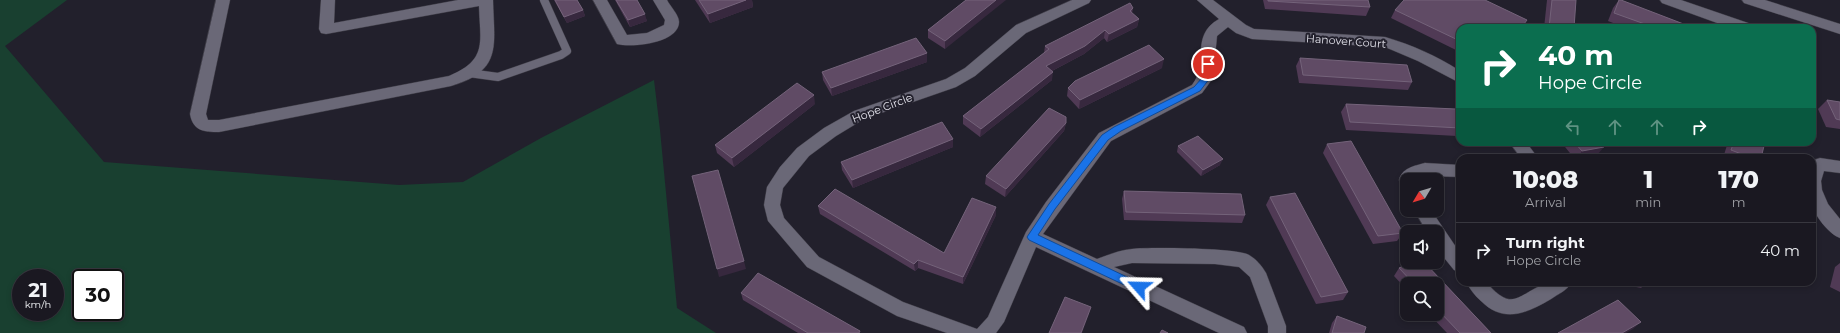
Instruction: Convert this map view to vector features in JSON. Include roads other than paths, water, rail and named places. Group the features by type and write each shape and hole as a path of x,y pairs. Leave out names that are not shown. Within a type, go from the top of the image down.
{"street":[{"path":"223,0 198,114 199,121 204,126 219,126 443,83 468,73 485,56 485,0 326,29 328,0"},
{"path":"600,0 622,40 634,41 657,35 671,27 672,20 660,0"},
{"name":"Hope Circle","path":"970,333 897,308 813,262 776,221 772,205 775,187 786,171 803,152 830,132 859,115 951,83 970,72 1021,29 1084,0"},
{"name":"Hanover Court","path":"1204,0 1240,29 1256,35 1385,42 1428,60 1456,76"},
{"path":"1667,0 1735,24"},
{"path":"1749,0 1805,23"},
{"path":"984,333 995,322 1032,237 1052,207 1105,138 1118,129 1197,89 1206,78 1210,34 1218,26 1229,20"},
{"path":"1816,25 1840,29"},
{"path":"1520,146 1527,154"},
{"path":"1816,168 1820,164 1840,167"},
{"path":"1411,173 1426,169 1456,171"},
{"path":"1816,198 1832,223 1840,231"},
{"path":"1032,237 1238,333"},
{"path":"1444,246 1456,261"},
{"path":"1096,267 1116,259 1132,256 1215,257 1242,260 1257,273 1277,326 1277,333"},
{"path":"1480,286 1496,302 1503,306 1515,308 1556,286"}],"lane":[{"path":"468,73 498,77 561,55 567,51 544,0"}]}
